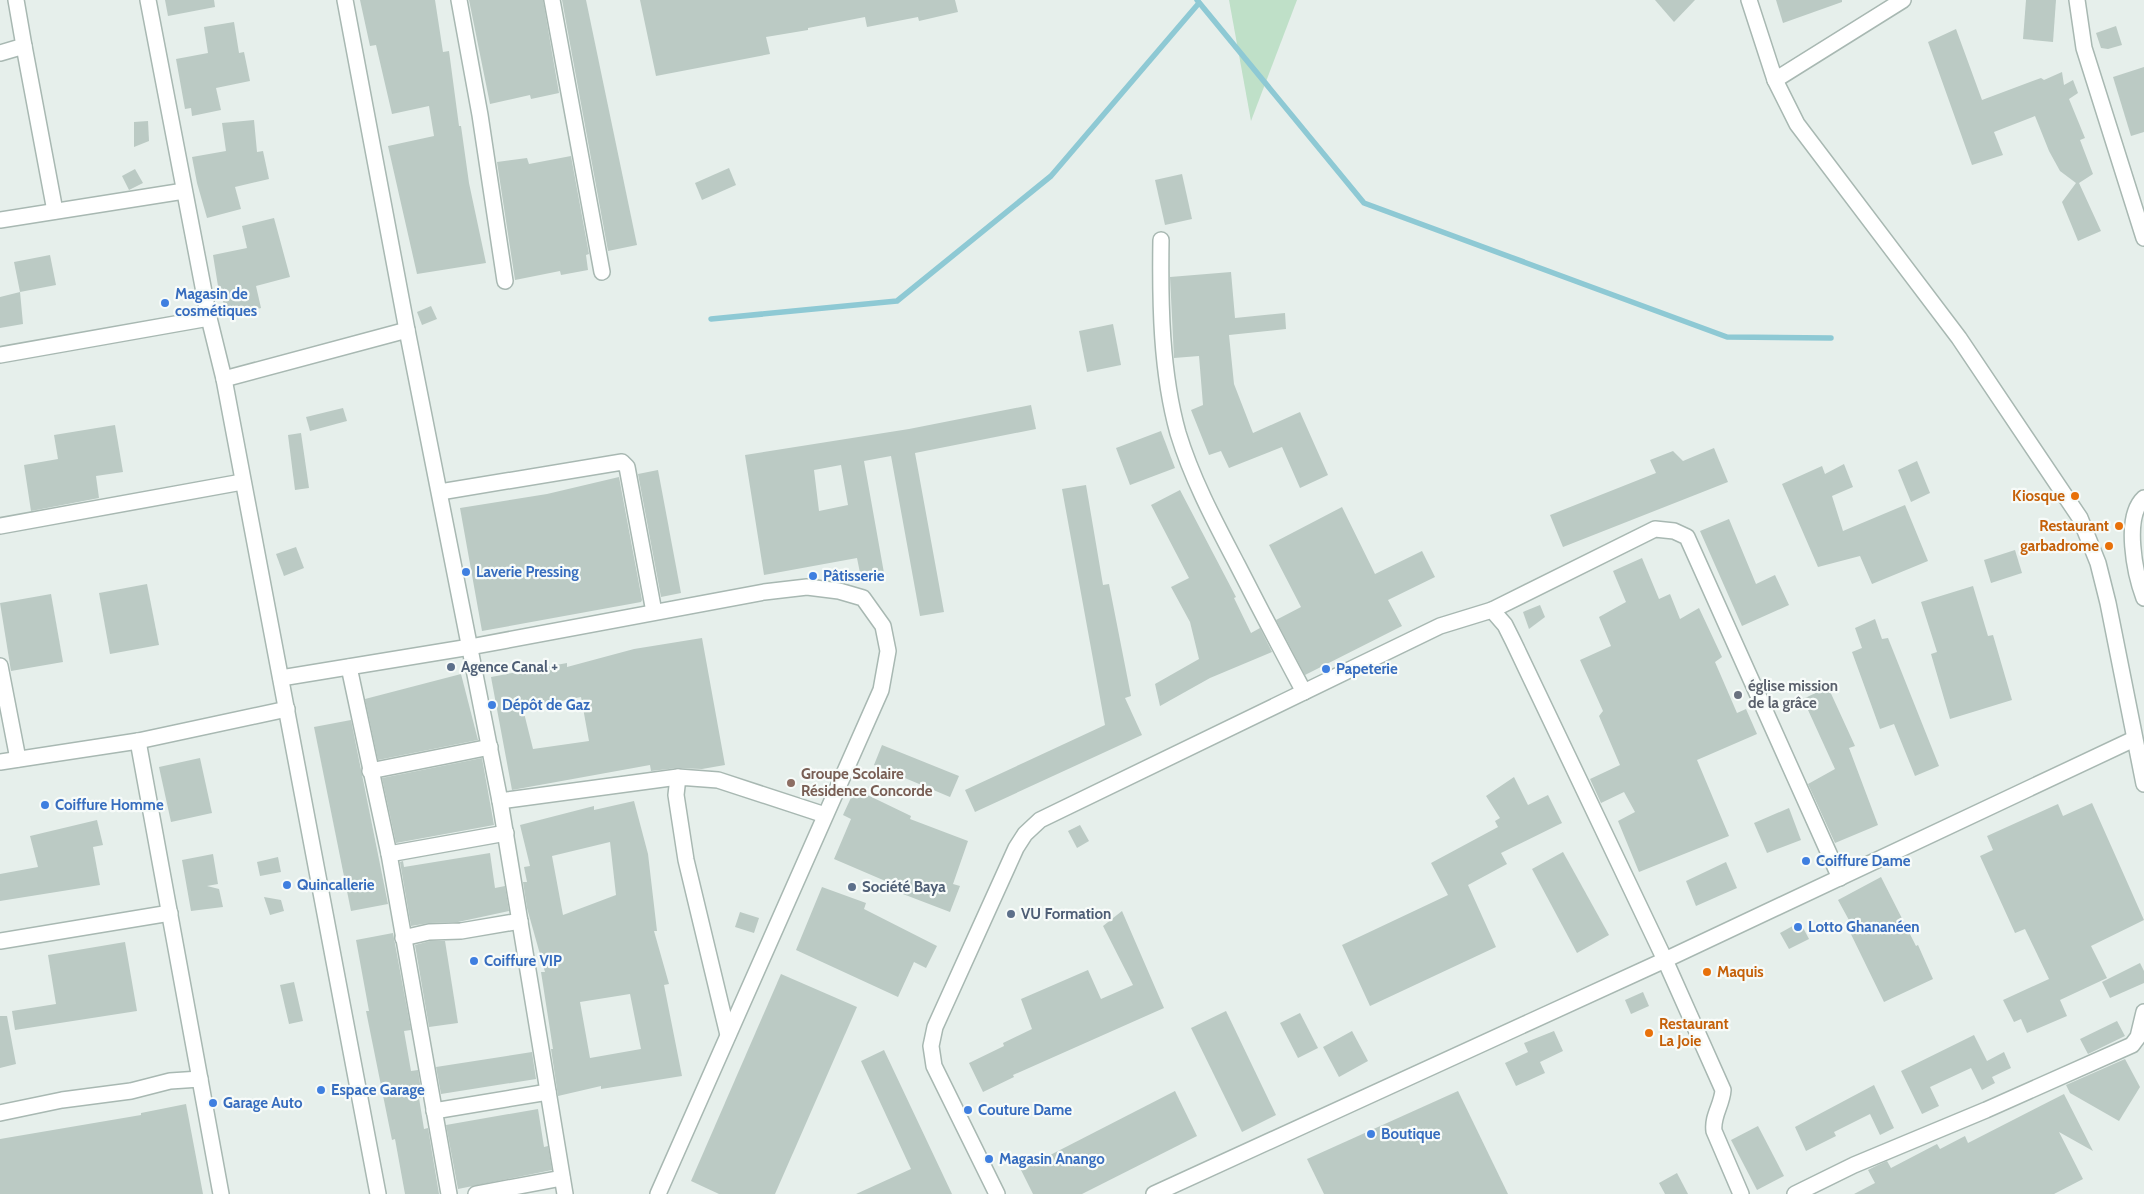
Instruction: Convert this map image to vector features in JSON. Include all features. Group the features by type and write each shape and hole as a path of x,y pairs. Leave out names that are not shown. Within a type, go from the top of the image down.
{"street":[{"path":"16,0 55,211"},
{"path":"148,0 209,318 224,379 378,1194"},
{"path":"345,0 407,330 500,801 565,1194"},
{"path":"459,0 480,115 505,281"},
{"path":"552,0 602,272"},
{"path":"1748,0 1776,80 1797,124 1959,338 2080,518 2098,563 2108,603 2144,784"},
{"path":"1776,80 1903,0"},
{"path":"2077,0 2084,48 2144,238"},
{"path":"0,53 24,46"},
{"path":"0,220 184,191"},
{"path":"1161,240 1160,275 1165,342 1169,387 1178,432 1210,514 1304,692"},
{"path":"0,355 209,318"},
{"path":"224,379 407,330"},
{"path":"440,492 622,462 627,467 654,612"},
{"path":"0,526 242,482"},
{"path":"2144,498 2135,508 2133,530 2137,574 2144,598"},
{"path":"998,1194 934,1066 931,1046 935,1026 1016,848 1025,834 1040,820 1440,626 1492,610 1655,529 1674,531 1687,537 1840,878"},
{"path":"281,678 470,647 764,592 807,587 839,591 863,598 883,626 888,651 881,690 658,1194"},
{"path":"1492,610 1506,625 1665,960 1723,1090 1722,1099 1713,1120 1714,1131 1741,1194"},
{"path":"0,666 18,759"},
{"path":"349,667 389,854 449,1194"},
{"path":"0,762 138,741 287,708"},
{"path":"1154,1194 1665,960 2134,739"},
{"path":"138,741 221,1194"},
{"path":"370,771 490,747"},
{"path":"500,801 678,777 718,780 826,814"},
{"path":"678,777 676,795 686,860 728,1035"},
{"path":"389,854 506,834"},
{"path":"0,941 170,913"},
{"path":"403,938 429,932 461,931 520,920"},
{"path":"1795,1194 1854,1165 1986,1110 2132,1045 2138,1037 2144,1012"},
{"path":"0,1112 62,1100 131,1091 170,1081 200,1079"},
{"path":"434,1111 548,1092"},
{"path":"476,1194 562,1178"}],"green space":[{"path":"1229,0 1297,0 1251,121"}],"building":[{"path":"165,0 214,0 215,7 168,16"},
{"path":"360,0 435,0 443,52 449,51 459,126 461,126 469,183 486,263 417,274 388,146 434,136 429,106 392,114 376,45 370,46"},
{"path":"469,0 543,0 559,93 531,99 530,95 490,104"},
{"path":"562,0 586,0 637,245 608,251"},
{"path":"640,0 955,0 958,12 919,21 918,17 867,27 865,17 808,28 808,30 766,37 770,54 656,76"},
{"path":"1655,0 1695,0 1674,22"},
{"path":"1776,0 1842,0 1842,2 1783,23"},
{"path":"2026,0 2056,0 2053,42 2023,39"},
{"path":"234,22 239,53 244,52 250,81 216,88 221,110 192,116 191,108 185,109 176,59 208,53 204,27"},
{"path":"2116,26 2122,45 2108,49 2101,48 2096,33"},
{"path":"1956,29 1982,100 2041,78 2044,80 2062,72 2064,85 2073,80 2078,93 2069,99 2085,138 2080,140 2093,174 2079,183 2101,231 2078,241 2062,202 2076,183 2060,171 2049,151 2035,116 1994,132 2003,155 1972,165 1928,42"},
{"path":"2144,67 2144,132 2131,136 2113,77"},
{"path":"254,120 257,152 263,151 269,179 235,187 241,209 207,218 192,157 226,151 222,123"},
{"path":"148,121 149,141 134,147 134,122"},
{"path":"571,156 589,254 586,255 588,270 561,275 560,271 515,280 497,162 527,158 529,164"},
{"path":"729,168 736,185 702,200 695,183"},
{"path":"135,169 143,183 129,190 122,176"},
{"path":"1182,174 1192,219 1165,225 1155,180"},
{"path":"274,218 290,277 256,286 261,308 228,317 218,286 213,255 247,248 242,226"},
{"path":"50,255 56,285 20,292 14,262"},
{"path":"1231,272 1235,318 1285,313 1286,329 1229,335 1234,384 1253,433 1300,412 1328,475 1300,488 1282,447 1229,468 1221,451 1209,455 1191,410 1203,405 1199,356 1174,358 1170,277"},
{"path":"20,292 23,324 0,328 0,297"},
{"path":"431,306 437,319 422,325 417,312"},
{"path":"1113,324 1121,365 1087,372 1079,331"},
{"path":"1031,405 1036,429 915,453 944,612 920,616 891,456 864,461 884,573 861,578 857,558 764,575 745,455 909,429","holes":["841,465 848,505 819,511 814,470"]},
{"path":"343,408 347,421 310,431 306,417"},
{"path":"115,425 123,472 96,476 99,498 31,511 24,465 58,459 54,435"},
{"path":"1161,431 1175,468 1130,485 1116,448"},
{"path":"301,433 309,488 295,490 288,435"},
{"path":"1714,448 1728,482 1563,547 1550,515 1656,473 1650,460 1673,451 1683,461"},
{"path":"1917,461 1930,493 1911,502 1898,470"},
{"path":"1844,464 1853,487 1832,496 1843,531 1905,505 1928,561 1872,584 1860,556 1818,567 1782,484 1822,466 1825,474"},
{"path":"658,470 681,593 661,597 638,474"},
{"path":"619,477 641,602 482,631 460,508 547,494"},
{"path":"1086,485 1103,585 1109,584 1131,696 1125,698 1142,735 975,812 965,790 1105,725 1062,489"},
{"path":"1180,490 1236,597 1234,598 1251,633 1260,628 1272,652 1210,678 1160,706 1155,684 1199,659 1190,622 1171,587 1189,578 1151,505"},
{"path":"1342,507 1375,574 1422,551 1435,577 1388,600 1402,626 1305,675 1276,620 1301,607 1269,545"},
{"path":"1729,519 1756,584 1775,575 1789,605 1742,626 1700,531"},
{"path":"296,547 304,568 284,576 276,554"},
{"path":"2015,550 2022,573 1991,583 1984,560"},
{"path":"1642,558 1659,599 1670,594 1680,619 1699,608 1722,657 1715,662 1737,713 1746,709 1757,734 1697,760 1729,836 1639,872 1618,821 1635,812 1624,792 1601,803 1590,779 1620,765 1599,716 1603,711 1580,660 1611,646 1599,617 1626,602 1613,571"},
{"path":"147,584 159,645 110,654 99,593"},
{"path":"1973,586 1988,636 1993,635 2012,700 1950,719 1931,654 1937,652 1921,602"},
{"path":"51,594 63,662 11,671 0,603"},
{"path":"1540,605 1545,617 1529,629 1523,612"},
{"path":"1875,619 1882,639 1888,638 1939,766 1915,776 1894,724 1880,729 1852,652 1862,648 1855,628"},
{"path":"702,638 725,765 702,769 677,768 651,771 650,765 512,790 491,677 567,663 567,667 634,649","holes":["581,697 589,741 533,749 523,709"]},
{"path":"461,674 478,740 378,760 365,699"},
{"path":"1828,687 1855,746 1849,748 1878,825 1835,843 1808,784 1835,769 1803,699"},
{"path":"351,720 388,904 351,911 314,727"},
{"path":"882,745 959,776 950,797 874,765"},
{"path":"200,758 212,813 171,822 159,767"},
{"path":"482,758 494,825 396,843 382,778"},
{"path":"1514,777 1528,805 1548,795 1562,823 1501,853 1507,864 1468,885 1496,947 1370,1006 1342,945 1448,895 1431,863 1498,827 1495,821 1500,818 1486,796"},
{"path":"855,789 911,816 910,819 968,841 953,884 960,886 950,912 895,891 897,886 834,859 851,819 843,815"},
{"path":"634,801 648,854 657,931 654,931 669,984 664,985 682,1076 601,1089 601,1086 558,1096 541,972 545,972 527,908 523,882 527,882 524,867 530,866 520,825 594,806 594,810","holes":["610,842 616,895 563,915 552,856","630,994 641,1049 590,1058 580,1002"]},
{"path":"2092,803 2144,920 2091,946 2107,978 2060,1000 2067,1016 2027,1033 2021,1019 2014,1022 2003,1000 2049,979 2025,929 2015,933 1980,856 1993,850 1987,836 2058,804 2063,816"},
{"path":"1789,808 1801,840 1767,853 1754,823"},
{"path":"97,820 103,845 93,847 100,885 0,901 0,874 38,867 30,836"},
{"path":"1080,825 1089,841 1077,848 1068,831"},
{"path":"1563,852 1609,935 1577,953 1532,869"},
{"path":"490,853 495,888 505,886 509,911 458,922 411,926 400,862 403,861 404,867"},
{"path":"213,854 218,884 207,886 219,889 223,907 191,911 182,860"},
{"path":"278,857 281,872 260,876 257,862"},
{"path":"1726,862 1737,888 1696,906 1686,881"},
{"path":"1881,877 1916,946 1918,945 1933,979 1884,1002 1846,924 1850,922 1838,900"},
{"path":"822,887 866,903 864,909 937,946 926,968 914,962 898,997 796,950"},
{"path":"264,897 281,900 284,911 270,915"},
{"path":"1122,911 1164,1008 1013,1075 1014,1077 983,1092 969,1063 1004,1046 1003,1043 1032,1029 1021,999 1088,970 1101,999 1133,985 1103,926"},
{"path":"740,912 759,918 754,933 735,927"},
{"path":"1800,922 1809,939 1789,949 1780,933"},
{"path":"393,933 411,1030 404,1031 411,1071 418,1070 422,1097 419,1098 424,1129 428,1128 439,1194 405,1194 395,1139 392,1140 366,1011 369,1011 356,940"},
{"path":"430,941 445,941 458,1023 429,1027 415,945"},
{"path":"125,942 137,1011 15,1030 12,1011 56,1004 48,955"},
{"path":"2140,963 2144,971 2144,983 2110,998 2102,982"},
{"path":"781,974 857,1007 775,1194 719,1194 691,1181"},
{"path":"294,982 303,1021 289,1024 280,985"},
{"path":"1643,992 1649,1006 1631,1014 1625,1000"},
{"path":"1226,1011 1276,1115 1242,1132 1191,1028"},
{"path":"1300,1013 1318,1048 1298,1058 1280,1023"},
{"path":"0,1016 7,1016 16,1064 0,1068"},
{"path":"2117,1021 2125,1036 2088,1054 2080,1039"},
{"path":"1352,1031 1368,1061 1339,1077 1323,1047"},
{"path":"1554,1031 1563,1051 1540,1062 1545,1073 1516,1086 1505,1063 1528,1052 1524,1043"},
{"path":"1974,1035 1987,1061 2004,1052 2011,1068 1992,1077 1995,1083 1982,1090 1971,1068 1930,1087 1939,1106 1922,1114 1901,1071"},
{"path":"884,1050 952,1194 856,1194 911,1169 861,1061"},
{"path":"532,1052 536,1079 441,1094 436,1067"},
{"path":"2125,1059 2140,1087 2119,1121 2070,1093 2066,1085"},
{"path":"1874,1085 1894,1128 1880,1135 1870,1114 1834,1132 1836,1136 1806,1151 1795,1127"},
{"path":"1175,1091 1197,1136 1082,1194 1033,1194 1021,1170"},
{"path":"1458,1091 1508,1194 1324,1194 1307,1159"},
{"path":"2064,1094 2093,1151 2059,1132 2083,1179 2054,1194 1854,1194 1875,1183 1868,1170 1878,1165 1887,1161 1891,1168 1937,1144 1940,1149 1965,1136 1968,1143"},
{"path":"186,1104 203,1194 0,1194 0,1139 141,1115 141,1113"},
{"path":"538,1109 544,1147 548,1146 552,1170 458,1189 446,1125"},
{"path":"1758,1126 1784,1176 1757,1190 1731,1140"},
{"path":"1677,1173 1688,1194 1665,1194 1659,1183"}],"waterway":[{"path":"1197,0 1364,203 1727,337 1831,338"},
{"path":"711,319 897,301 1051,176 1199,3"}],"place":[{"name":"Magasin de cosmétiques","path":"165,303"},
{"name":"Kiosque","path":"2075,496"},
{"name":"Restaurant","path":"2119,526"},
{"name":"garbadrome","path":"2109,546"},
{"name":"Laverie Pressing","path":"466,572"},
{"name":"Pâtisserie","path":"813,576"},
{"name":"Agence Canal +","path":"451,667"},
{"name":"Papeterie","path":"1326,669"},
{"name":"église mission de la grâce","path":"1738,695"},
{"name":"Dépôt de Gaz","path":"492,705"},
{"name":"Groupe Scolaire Résidence Concorde","path":"791,783"},
{"name":"Coiffure Homme","path":"45,805"},
{"name":"Coiffure Dame","path":"1806,861"},
{"name":"Quincallerie","path":"287,885"},
{"name":"Société Baya","path":"852,887"},
{"name":"VU Formation","path":"1011,914"},
{"name":"Lotto Ghananéen","path":"1798,927"},
{"name":"Coiffure VIP","path":"474,961"},
{"name":"Maquis","path":"1707,972"},
{"name":"Restaurant La Joie","path":"1649,1033"},
{"name":"Espace Garage","path":"321,1090"},
{"name":"Garage Auto","path":"213,1103"},
{"name":"Couture Dame","path":"968,1110"},
{"name":"Boutique","path":"1371,1134"},
{"name":"Magasin Anango","path":"989,1159"}]}
